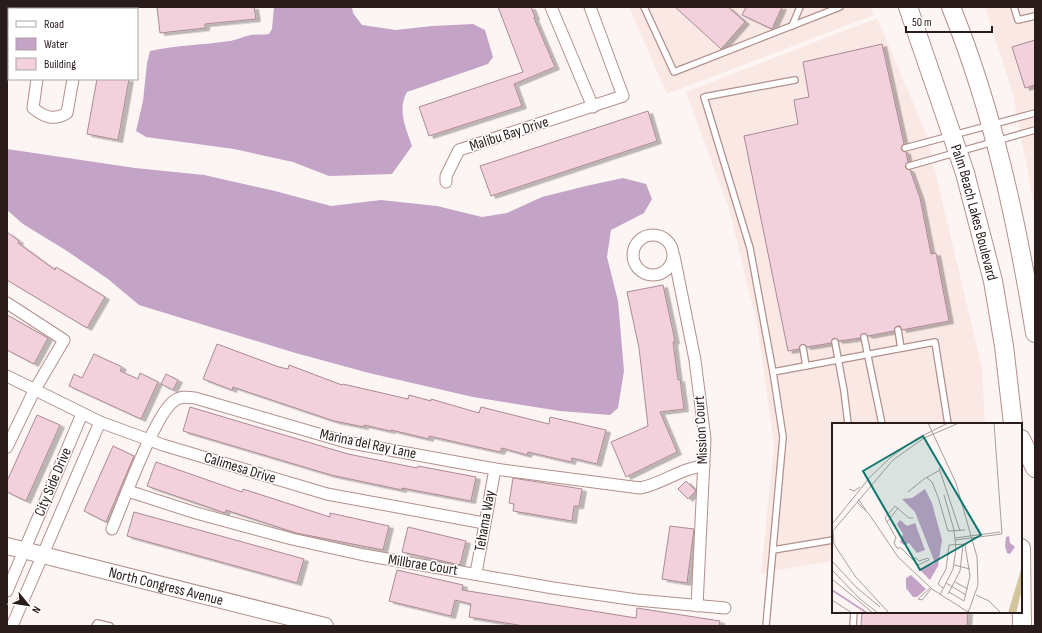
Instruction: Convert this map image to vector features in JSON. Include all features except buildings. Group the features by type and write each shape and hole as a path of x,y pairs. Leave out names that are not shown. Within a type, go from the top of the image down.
{"main road":[{"name":"Palm Beach Lakes Boulevard","path":"908,7 958,152 993,281 1004,346 1013,420"},
{"path":"951,7 993,133 1027,281 1035,333"},
{"path":"1022,441 1035,468"},
{"path":"1022,613 1022,626"}],"street":[{"path":"551,7 593,107"},
{"name":"Malibu Bay Drive","path":"446,182 446,176 459,150 623,96 590,7"},
{"path":"37,80 33,108 48,117 59,118 67,113 73,80"},
{"name":"Mission Court","path":"674,256 695,360 705,439 697,606"},
{"path":"7,303 64,340 34,391 7,447"},
{"name":"Calimesa Drive","path":"7,376 82,414 150,441 327,494 484,523"},
{"name":"Marina del Ray Lane","path":"112,529 150,441 165,412 173,402 182,397 195,398 346,442 495,469 640,488 653,485 690,467 704,466"},
{"name":"City Side Drive","path":"7,591 82,414"},
{"name":"City Side Drive","path":"12,626 100,422"},
{"path":"70,442 88,450"},
{"name":"Tehama Way","path":"476,574 484,523 495,469"},
{"path":"51,487 69,494"},
{"name":"Millbrae Court","path":"128,491 196,513 292,539 364,555 622,598 725,608"},
{"name":"North Congress Avenue","path":"7,546 325,626"}],"lane":[{"path":"644,7 674,72 840,7"},
{"path":"792,26 800,7"},
{"path":"1014,7 1018,20 1035,16"},
{"path":"766,626 783,437 773,372 750,248 704,97 795,80"},
{"path":"909,166 958,152 1035,113"},
{"path":"905,148 952,135 1035,130"},
{"path":"898,330 901,348"},
{"path":"864,337 882,423"},
{"path":"835,342 848,423"},
{"path":"773,372 935,342 948,423"},
{"path":"803,348 806,366"},
{"path":"773,550 832,540"},
{"path":"853,626 854,613"},
{"path":"95,626 97,623 110,626"}],"shaded area":[{"path":"629,7 871,7 874,15 667,94"},
{"path":"985,7 1035,7 1035,211 1013,94"},
{"path":"877,18 926,133 982,368 985,423 832,423 832,561 761,573 774,445 757,324 729,209 686,92"}],"water":[{"path":"274,7 352,7 353,13 362,25 396,30 473,24 485,30 493,57 488,64 407,92 404,99 403,112 405,126 412,146 392,174 329,176 293,162 234,149 146,137 136,131 143,101 147,63 150,51 170,47 230,41 251,35 269,34 272,29"},
{"path":"7,149 135,168 204,175 275,191 331,206 381,200 437,206 482,217 507,213 542,197 623,178 646,184 652,199 644,213 611,230 607,257 618,301 624,371 618,408 610,415 560,411 473,397 369,373 292,352 139,305 108,279 67,251 23,224 7,210"}]}
